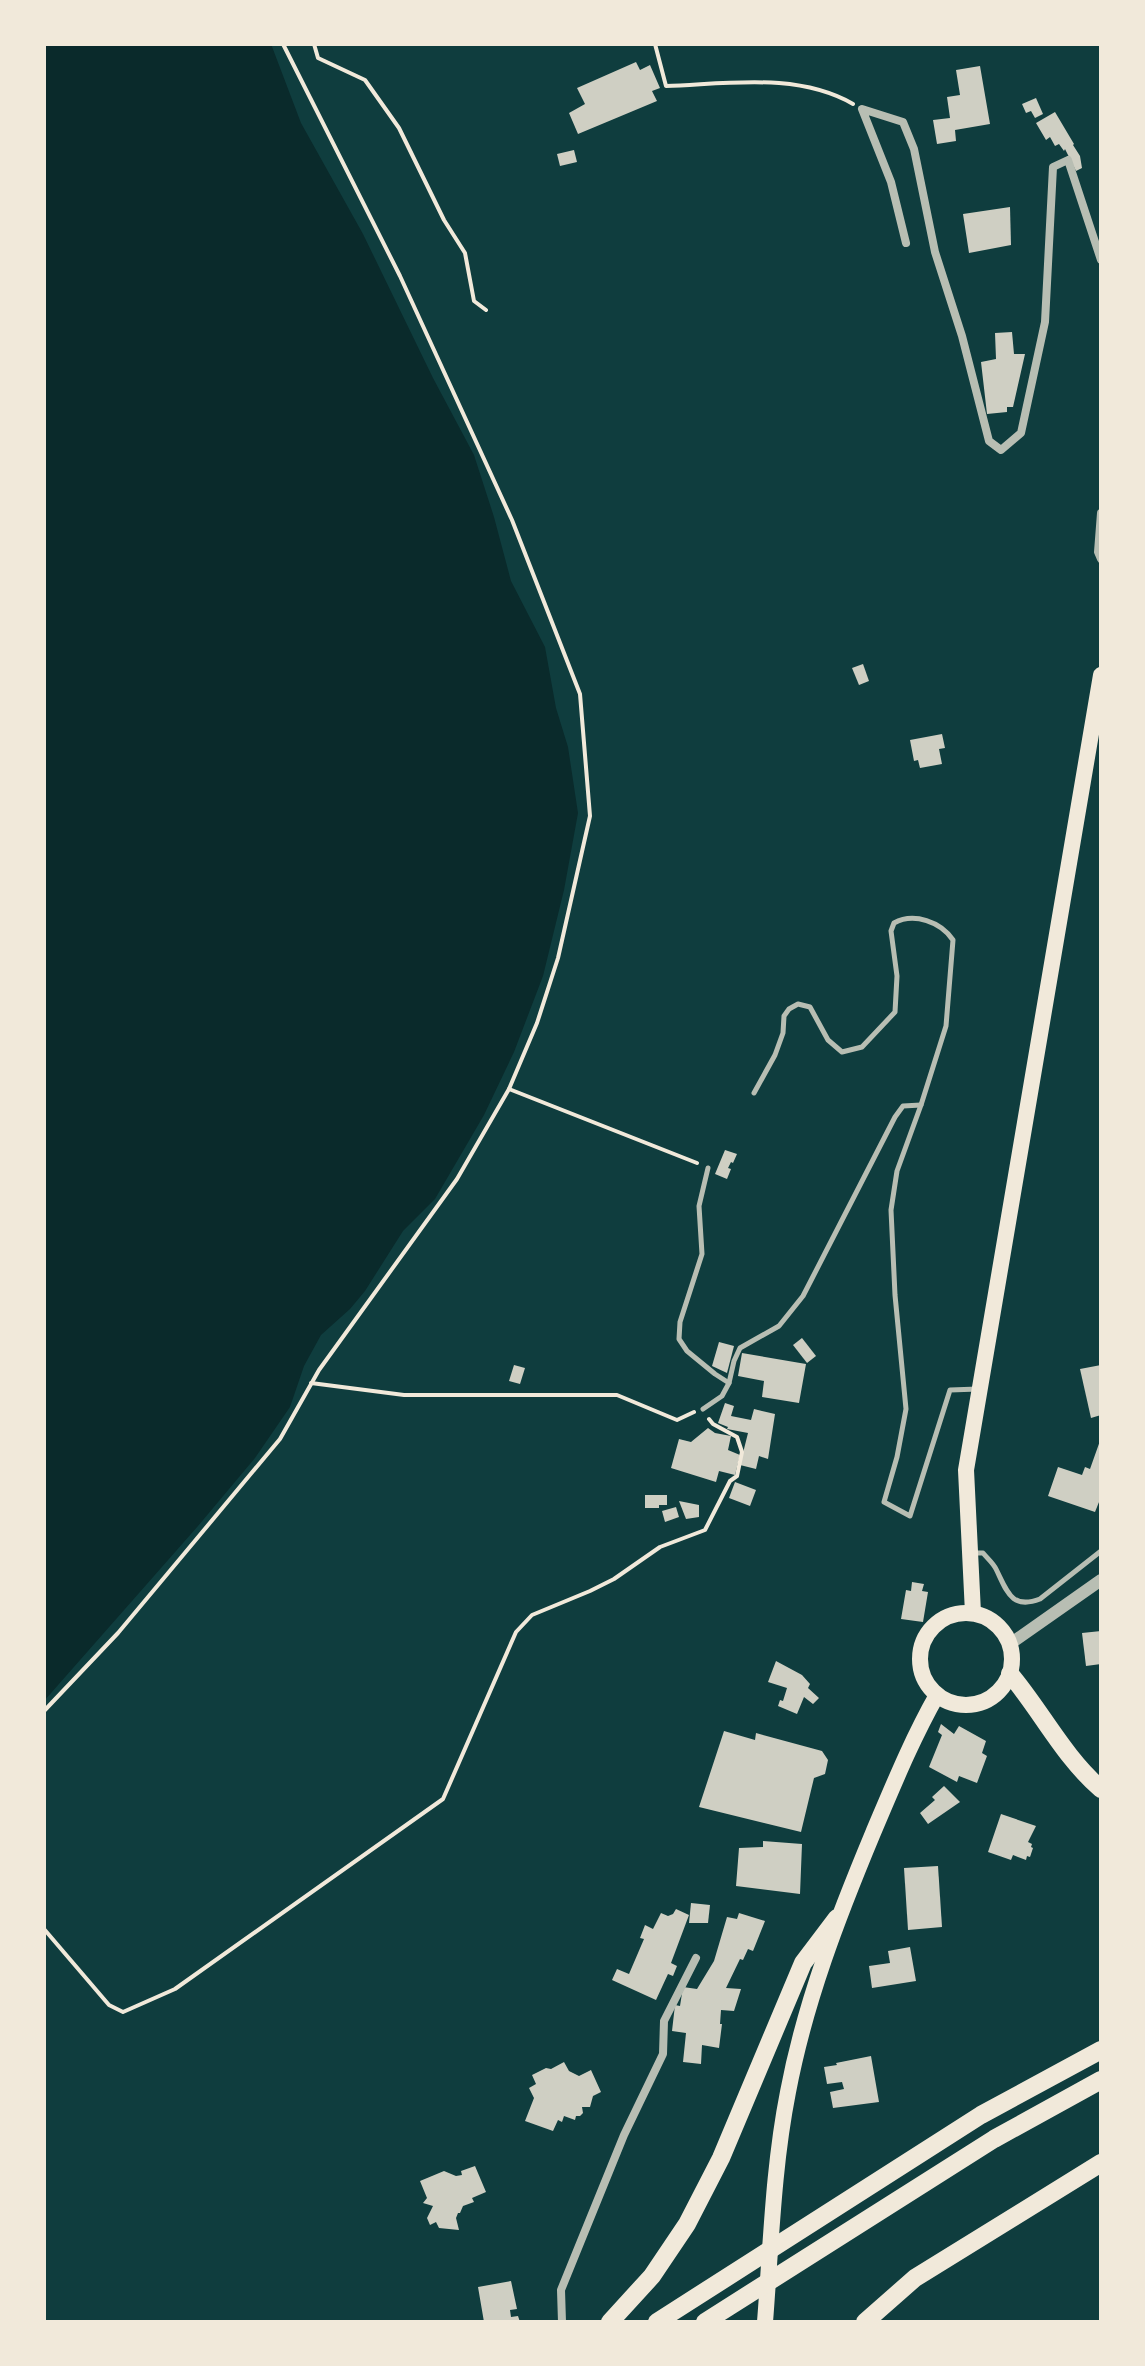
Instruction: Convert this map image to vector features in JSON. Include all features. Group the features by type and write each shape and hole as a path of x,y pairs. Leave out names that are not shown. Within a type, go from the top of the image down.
{"highway":[{"path":"1010,1674 1069,1756 1101,1789"},
{"path":"610,2322 652,2276 687,2224 721,2158 803,1963 837,1918"},
{"path":"657,2322 981,2115 1101,2050"},
{"path":"705,2322 994,2139 1101,2080"},
{"path":"865,2322 915,2278 1101,2163"}],"main road":[{"path":"973,1613 966,1470 1101,675"},
{"path":"960,1612 985,1616 996,1623 1010,1644 1010,1674 995,1695 973,1705 948,1702 928,1687 920,1664 923,1640 938,1621 960,1612"},
{"path":"765,2322 775,2189 787,2095 810,2000 837,1918 917,1730 937,1695"}],"street":[{"path":"862,109 891,182 906,243"},
{"path":"862,109 903,122 914,149 935,252 962,336 989,441 1001,450 1021,433 1045,322 1053,167 1068,160 1101,260"},
{"path":"1101,513 1098,552 1101,559"},
{"path":"1010,1644 1101,1580"},
{"path":"562,2322 561,2290 624,2135 663,2054 664,2021 696,1958"}],"lane":[{"path":"754,1093 775,1055 783,1033 784,1016 789,1009 798,1004 810,1007 828,1040 842,1052 862,1047 895,1012 897,976 891,931 894,923 903,918 936,922 946,930 953,940 946,1026 897,1171 891,1210 895,1295 906,1409 884,1502 910,1516 950,1390 979,1389"},
{"path":"703,1409 722,1396 740,1348 779,1326 803,1296 903,1106 921,1105"},
{"path":"708,1168 699,1206 702,1254 680,1322 679,1339 687,1351 729,1383"},
{"path":"970,1552 983,1553 995,1565 1003,1588 1016,1601 1028,1603 1040,1599 1101,1551"}],"path":[{"path":"44,1711 118,1633 280,1439 311,1383 457,1179 509,1089 537,1023 558,958 590,816 580,694 499,492 400,276 283,44"},
{"path":"314,44 318,58 365,80 399,128 444,220 465,253 474,301 486,310"},
{"path":"655,44 666,86 782,81 840,96 862,109"},
{"path":"509,1089 708,1168"},
{"path":"44,1929 109,2005 123,2012 175,1989 443,1799 516,1632 532,1615 614,1579 660,1547 705,1530 730,1481 737,1476 742,1452 737,1437 713,1424 703,1409 677,1420 617,1395 404,1395 311,1383"}],"water":[{"path":"44,44 271,44 301,123 363,234 474,455 511,581 545,647 556,708 568,747 578,813 564,890 543,976 514,1052 484,1115 435,1199 403,1231 350,1309 321,1335 304,1366 290,1407 255,1458 44,1701"}],"building":[{"path":"636,62 640,70 650,65 660,88 652,91 657,101 578,134 569,113 585,104 577,88"},
{"path":"980,66 990,124 955,130 956,141 937,144 933,120 950,118 947,97 960,95 956,70"},
{"path":"1036,98 1043,114 1035,118 1031,111 1026,113 1022,104"},
{"path":"1055,112 1080,156 1082,168 1076,171 1065,149 1059,144 1055,146 1050,137 1046,140 1036,123"},
{"path":"574,150 577,162 560,166 557,154"},
{"path":"1010,207 1011,245 969,253 963,214"},
{"path":"1012,332 1014,354 1025,354 1013,407 1007,407 1007,412 987,414 981,362 996,359 995,333"},
{"path":"863,664 869,681 859,685 852,668"},
{"path":"942,734 945,748 939,749 942,764 920,768 918,760 914,761 910,740"},
{"path":"725,1150 737,1154 728,1168 731,1169 727,1179 715,1174"},
{"path":"802,1338 816,1356 807,1363 793,1345"},
{"path":"719,1342 734,1346 727,1373 712,1366"},
{"path":"742,1353 806,1364 799,1403 762,1397 764,1381 738,1376"},
{"path":"514,1365 525,1368 520,1384 509,1381"},
{"path":"1101,1365 1101,1415 1091,1418 1080,1369"},
{"path":"725,1403 734,1406 731,1416 751,1420 754,1409 775,1414 768,1459 759,1456 756,1469 740,1465 748,1433 727,1429 718,1423"},
{"path":"708,1428 715,1433 731,1436 728,1450 740,1455 735,1475 719,1471 716,1482 671,1468 679,1439 691,1442"},
{"path":"1101,1438 1101,1497 1095,1512 1048,1496 1058,1467 1082,1475 1085,1467 1090,1469"},
{"path":"735,1482 756,1490 750,1506 729,1498"},
{"path":"645,1495 667,1495 667,1505 645,1508"},
{"path":"679,1501 699,1505 699,1517 686,1519"},
{"path":"676,1507 679,1517 665,1522 662,1511"},
{"path":"912,1582 924,1584 922,1591 928,1592 923,1622 901,1619 906,1590 911,1591"},
{"path":"1101,1631 1101,1664 1086,1666 1082,1633"},
{"path":"776,1661 802,1675 810,1684 808,1688 819,1698 813,1704 804,1697 797,1714 778,1706 787,1688 768,1682"},
{"path":"941,1724 954,1734 959,1726 986,1741 982,1753 987,1756 977,1783 959,1776 957,1782 929,1767 942,1735 938,1732"},
{"path":"724,1731 755,1740 756,1733 822,1751 828,1760 825,1774 814,1778 801,1832 699,1807"},
{"path":"944,1786 960,1802 928,1824 920,1813 935,1800 932,1797"},
{"path":"1001,1814 1036,1826 1028,1842 1033,1848 1026,1860 1013,1855 1011,1860 988,1852"},
{"path":"763,1841 802,1844 800,1894 736,1886 739,1848 763,1847"},
{"path":"938,1866 942,1927 908,1930 904,1868"},
{"path":"691,1903 710,1905 708,1923 689,1923"},
{"path":"676,1909 689,1915 671,1963 677,1966 673,1976 668,1974 656,2000 612,1980 617,1969 629,1974 644,1939 640,1938 645,1925 653,1929 661,1913 668,1916"},
{"path":"739,1913 765,1921 753,1951 748,1949 743,1960 740,1959 726,1988 741,1989 734,2011 721,2010 719,2048 702,2045 701,2064 683,2062 686,2033 672,2031 675,2005 680,2006 683,1987 697,1989 714,1961 727,1917 737,1919"},
{"path":"910,1947 916,1981 872,1988 869,1966 890,1963 888,1951"},
{"path":"871,2056 879,2102 833,2108 830,2092 844,2089 842,2082 827,2084 824,2067"},
{"path":"564,2062 569,2071 579,2076 591,2070 601,2092 593,2096 590,2107 582,2107 583,2113 575,2120 564,2116 562,2122 558,2120 553,2131 525,2121 534,2098 529,2088 536,2084 532,2075"},
{"path":"475,2166 486,2192 472,2198 474,2202 463,2206 458,2213 459,2230 439,2228 436,2222 430,2225 427,2218 433,2206 423,2203 427,2198 420,2181 444,2171 462,2175 461,2171"},
{"path":"511,2281 517,2309 510,2310 511,2317 518,2316 520,2322 484,2322 478,2287"}]}
